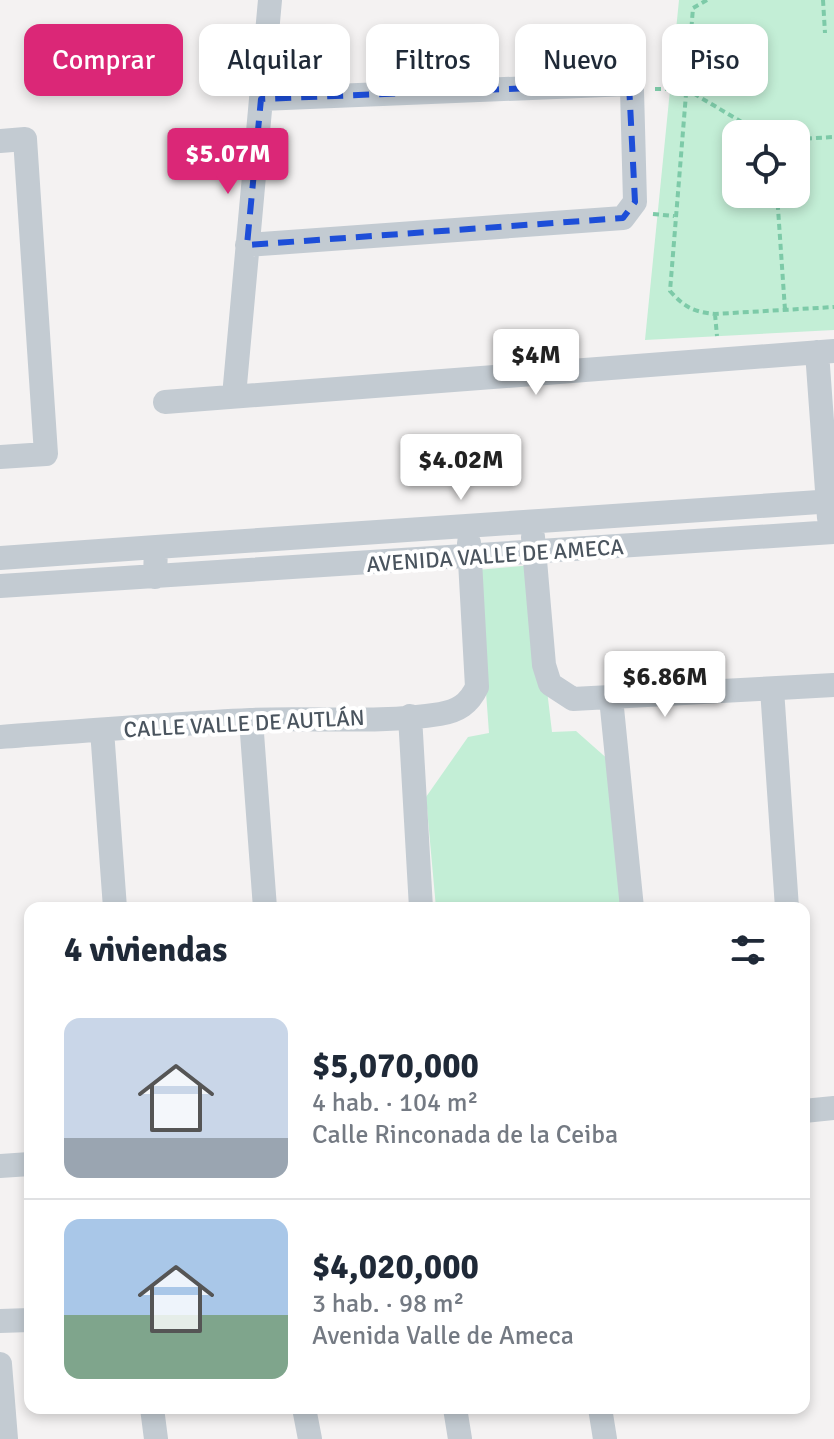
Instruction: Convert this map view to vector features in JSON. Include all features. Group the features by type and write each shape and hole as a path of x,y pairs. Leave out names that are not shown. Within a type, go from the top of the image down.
{"street":[{"path":"234,396 270,0"},
{"path":"261,99 515,87"},
{"path":"247,245 623,218 635,202 632,96"},
{"path":"0,141 25,139 46,454 0,457"},
{"path":"165,402 826,352 832,532"},
{"name":"AVENIDA VALLE DE AMECA","path":"0,558 831,502"},
{"path":"531,521 544,665 550,684 573,699 834,685"},
{"path":"469,526 469,557"},
{"name":"AVENIDA VALLE DE AMECA","path":"0,586 832,532"},
{"path":"155,577 156,547"},
{"name":"CALLE VALLE DE AUTLÁN","path":"0,737 251,720 442,714 460,708 471,701 477,687 469,557"},
{"path":"772,689 787,902"},
{"path":"611,698 631,902"},
{"path":"410,716 421,902"},
{"path":"251,720 265,902"},
{"path":"102,730 115,902"},
{"path":"810,1110 834,1108"},
{"path":"0,1166 24,1164"},
{"path":"0,1321 24,1320"},
{"path":"0,1364 6,1439"},
{"path":"153,1414 156,1439"},
{"path":"305,1414 310,1439"},
{"path":"456,1414 460,1439"},
{"path":"601,1414 605,1439"}],"path":[{"path":"692,24 693,8 707,0"},
{"path":"823,0 825,33"},
{"path":"685,96 670,291 681,305 696,312 834,307"},
{"path":"698,96 738,120"},
{"path":"810,138 834,137"},
{"path":"778,208 785,310"}],"highlighted area":[{"path":"629,84 635,202 623,218 247,245 261,99"}],"green space":[{"path":"679,0 834,0 834,330 645,340 669,96 768,96 768,24 677,24"},
{"path":"532,565 552,732 576,731 619,769 627,902 435,902 426,797 468,737 489,733 477,570"}]}
